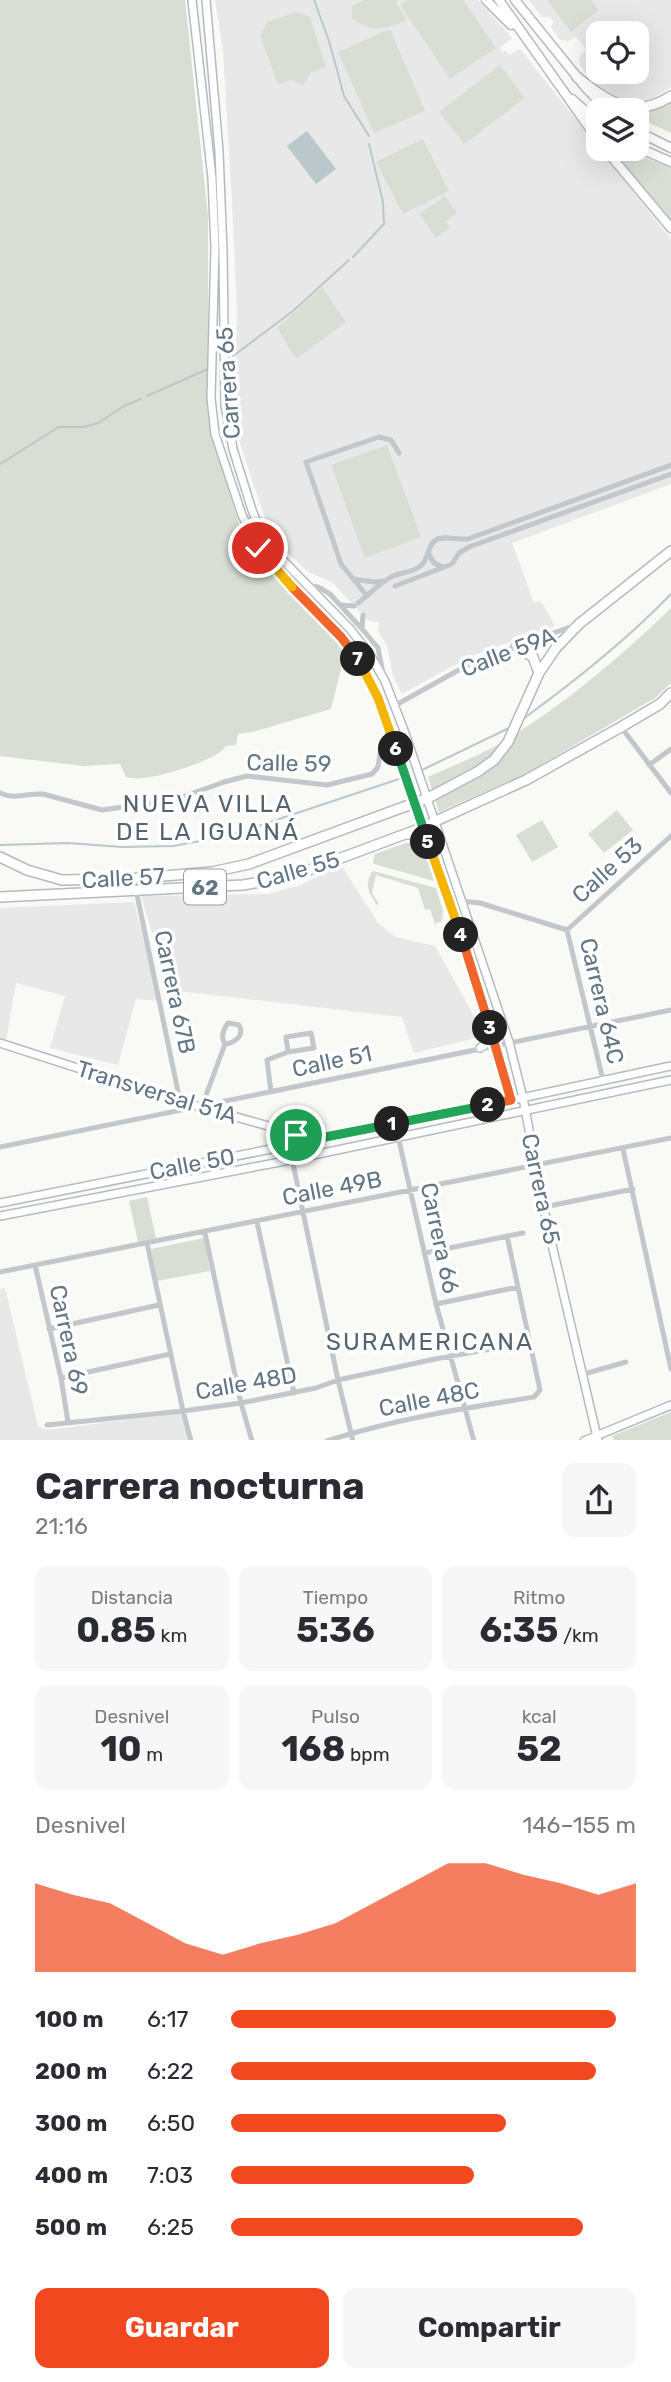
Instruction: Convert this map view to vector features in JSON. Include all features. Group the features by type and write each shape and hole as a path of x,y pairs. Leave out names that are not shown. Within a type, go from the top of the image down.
{"highway":[{"path":"577,77 604,98 630,107 653,105 671,96"},
{"name":"62","path":"579,624 671,551"},
{"name":"Calle 59A","path":"527,700 539,673 556,648 579,624"},
{"path":"517,646 533,657 539,673"},
{"name":"62","path":"423,827 526,780 660,704 671,693"},
{"name":"Calle 57","path":"0,857 45,876 62,880 200,874 232,868 428,798 477,772 494,760 508,742 527,700"},
{"name":"Calle 55","path":"0,897 267,882 290,877 423,827"},
{"path":"402,835 418,835 429,845"},
{"path":"61,894 62,880"}],"main road":[{"name":"Carrera 65","path":"192,0 212,178 215,247 211,398 215,433 234,494 253,540 266,559 351,649 371,681 460,931 511,1100"},
{"name":"Carrera 65","path":"206,0 219,151 223,358 227,422 233,449 259,528 275,552 360,641 385,681 404,731 509,1042 597,1438"},
{"path":"486,0 526,39"},
{"path":"499,0 586,123"},
{"path":"515,0 596,98"},
{"path":"523,0 540,30"},
{"path":"552,75 586,112"},
{"path":"649,137 671,148"},
{"path":"649,152 671,162"},
{"path":"616,161 671,228"},
{"path":"382,710 392,708 404,731"},
{"path":"480,1048 486,1044 490,1029"},
{"name":"Transversal 51A","path":"0,1043 180,1101 315,1139"},
{"name":"Calle 50","path":"0,1203 671,1066"},
{"name":"Calle 50","path":"0,1216 292,1159 671,1080"},
{"path":"292,1159 293,1152 302,1143"},
{"path":"584,1440 597,1438 671,1405"}],"street":[{"path":"367,596 344,569 339,558 306,461 379,437 391,440 399,453"},
{"path":"454,541 491,531 671,466"},
{"path":"395,586 454,562 459,553 481,543 671,474"},
{"path":"340,605 356,604 386,581 417,568 429,554 432,543 439,538 447,537 454,541 459,553"},
{"path":"429,554 434,563 443,567"},
{"path":"354,579 386,581"},
{"path":"308,586 322,589 363,630 378,649 385,681"},
{"path":"363,615 363,630"},
{"name":"Calle 59A","path":"394,706 469,664 579,624"},
{"path":"660,704 671,702"},
{"path":"621,727 670,796"},
{"name":"Calle 59","path":"0,793 12,797 43,794 102,810 174,800 247,776 327,785 372,775 378,766 381,746 393,740"},
{"path":"649,765 671,748"},
{"name":"Calle 53","path":"567,930 671,836"},
{"name":"Carrera 67B","path":"136,890 180,1101"},
{"path":"461,901 480,903 567,930"},
{"name":"Carrera 64C","path":"567,930 603,1080"},
{"name":"Calle 51","path":"0,1147 671,1010"},
{"path":"271,1092 267,1059 314,1048 311,1033 286,1037 288,1052"},
{"path":"202,1106 225,1044"},
{"name":"Carrera 66","path":"395,1123 436,1304 474,1440"},
{"name":"Calle 49B","path":"0,1272 671,1138"},
{"path":"623,1149 671,1369"},
{"path":"292,1159 353,1440"},
{"path":"544,1207 633,1189"},
{"path":"257,1222 295,1393"},
{"path":"205,1233 252,1440"},
{"path":"425,1253 523,1233"},
{"path":"507,1237 529,1342"},
{"path":"147,1243 191,1440"},
{"name":"Carrera 69","path":"35,1265 61,1378 68,1422"},
{"path":"436,1304 518,1287"},
{"path":"49,1329 159,1305"},
{"name":"Calle 48D","path":"47,1425 242,1403 295,1393 338,1380 529,1342"},
{"name":"Calle 48C","path":"327,1440 464,1408 534,1397 540,1390 529,1342"},
{"path":"61,1378 170,1354"},
{"path":"584,1374 626,1362"}],"shaded area":[{"path":"0,0 185,0 208,216 209,411 215,446 242,533 254,553 346,649 331,709 238,734 236,745 226,746 212,757 151,777 126,777 120,764 83,766 0,756"},
{"path":"215,0 478,0 512,38 500,48 502,52 506,50 509,55 520,49 586,132 586,161 609,161 671,239 671,484 512,543 534,603 541,601 555,626 471,656 402,694 393,676 387,645 378,631 379,622 368,621 332,582 308,572 279,545 267,525 237,434 237,311 223,51"},
{"path":"364,0 399,0 396,3 407,20 385,28 372,28 359,23 352,18 352,6"},
{"path":"408,0 463,0 496,48 450,79 400,5"},
{"path":"529,0 671,0 671,87 649,99 618,98 596,84 649,84 649,21 586,21 586,49 576,37 568,41 560,40 551,27 554,22 550,17 542,17"},
{"path":"547,0 591,0 599,10 571,32"},
{"path":"297,12 310,17 326,67 310,73 304,85 291,80 278,84 260,36 267,22"},
{"path":"390,29 425,111 374,133 338,52"},
{"path":"586,49 586,73 580,65 579,58"},
{"path":"500,65 525,98 464,144 439,112"},
{"path":"671,100 671,133 649,123 649,107"},
{"path":"307,131 336,169 316,184 287,146"},
{"path":"423,139 449,191 403,214 376,162"},
{"path":"649,159 671,167 671,222 621,161"},
{"path":"445,196 457,213 446,221 450,228 436,238 419,214"},
{"path":"322,287 346,322 296,359 277,328"},
{"path":"387,445 421,537 365,558 331,465"},
{"path":"671,608 671,683 655,698 523,775 439,812 428,777 492,748 546,714 611,663"},
{"path":"617,810 633,830 604,853 588,834"},
{"path":"542,820 558,847 532,862 516,835"},
{"path":"413,843 423,850 434,881 374,864 375,854"},
{"path":"341,865 378,923 395,937 435,946 483,1032 480,1037 414,1053 402,1017 170,990 141,896 268,894 301,885"},
{"path":"373,871 436,888 443,911 442,921 436,923 436,927 430,909 425,910 418,888 376,875 372,893 379,904 377,905 368,884"},
{"path":"134,902 160,1001 136,999 118,1065 50,1048 65,996 16,983 6,1041 0,1039 0,908"},
{"path":"147,1197 156,1239 138,1242 129,1201"},
{"path":"204,1238 210,1271 157,1281 151,1249"},
{"path":"5,1288 38,1426 47,1430 182,1413 190,1440 0,1440 0,1289"},
{"path":"671,1412 671,1440 614,1440 612,1436"}],"waterway":[{"path":"314,0 344,96 369,136"},
{"path":"353,257 384,224 383,202 369,144"},
{"path":"233,356 293,311 349,260"},
{"path":"147,396 208,369"},
{"path":"0,464 59,427 84,427 98,423 124,406 141,399"},
{"path":"523,719 600,660 671,594"},
{"path":"420,771 509,728"},
{"path":"0,845 68,843 122,847 173,846 228,836 402,778"}],"district":[{"name":"NUEVA VILLA DE LA IGUANÁ","path":"208,818"},
{"name":"SURAMERICANA","path":"430,1342"}],"route":[{"path":"258,548 341,637 371,681 460,931 511,1100 315,1139 296,1135"}]}
